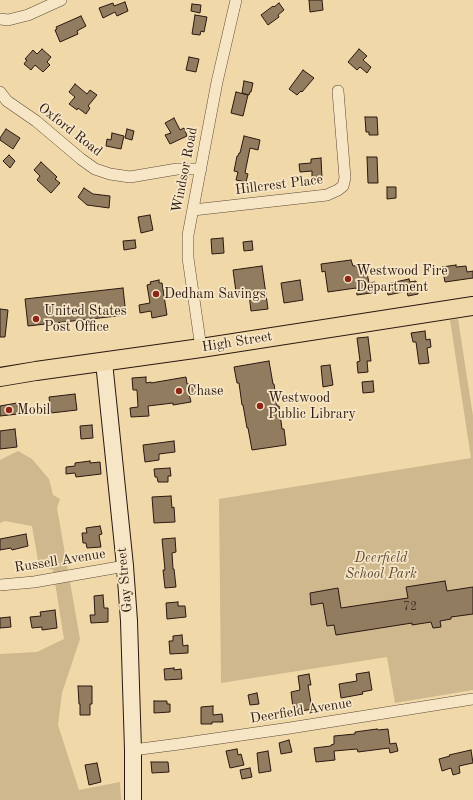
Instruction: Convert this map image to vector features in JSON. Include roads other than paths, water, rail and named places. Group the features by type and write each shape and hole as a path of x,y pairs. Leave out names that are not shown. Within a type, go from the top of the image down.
{"main road":[{"name":"High Street","path":"0,376 201,348 473,306"},
{"path":"0,368 12,368 24,373"}],"street":[{"path":"0,19 8,20 28,15 61,0"},
{"name":"Windsor Road","path":"201,348 188,258 188,234 217,82 236,0"},
{"name":"Hillcrest Place","path":"193,210 327,195 343,186 345,178 338,91"},
{"name":"Oxford Road","path":"0,92 7,101 36,121 95,169 110,174 130,177 177,169 200,169"},
{"name":"Gay Street","path":"104,362 125,566 129,622 133,800"},
{"name":"Russell Avenue","path":"0,585 34,582 125,566"},
{"name":"Deerfield Avenue","path":"133,750 276,730 473,699"}],"place":[{"name":"Westwood Fire Department","path":"348,279"},
{"name":"Dedham Savings","path":"156,294"},
{"name":"United States Post Office","path":"36,319"},
{"name":"Chase","path":"179,391"},
{"name":"Westwood Public Library","path":"260,406"},
{"name":"Mobil","path":"9,410"}],"park label":[{"name":"Deerfield School Park","path":"381,566"}]}
